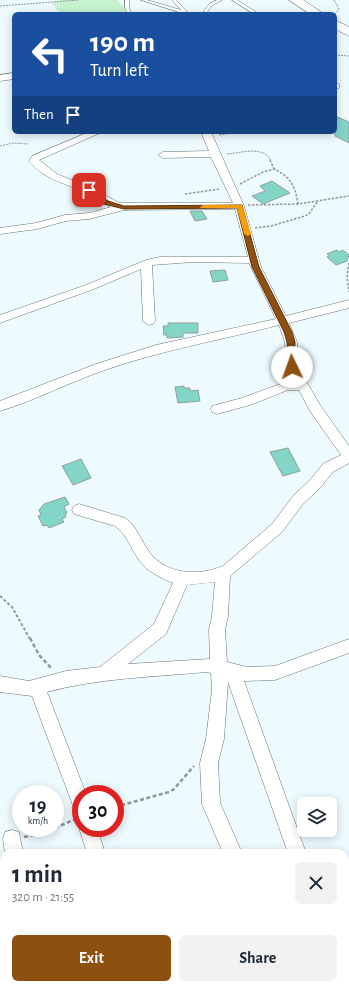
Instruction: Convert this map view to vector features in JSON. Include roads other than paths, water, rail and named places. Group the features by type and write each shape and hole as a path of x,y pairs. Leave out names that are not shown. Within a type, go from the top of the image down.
{"highway":[{"path":"295,0 315,12"},
{"path":"337,25 349,32"}],"street":[{"path":"0,78 12,76"},
{"path":"92,134 48,151 34,158 34,161 42,169 56,178 89,190 106,203 124,208"},
{"path":"79,510 120,522 126,526 145,558 168,575 182,579 223,572 278,528 298,500 315,484 328,468 349,456 302,386 292,367 291,342 282,319 256,267 239,206 207,134"},
{"path":"163,155 215,154"},
{"path":"0,231 37,226 65,218 89,216 124,208 239,206"},
{"path":"0,319 83,290 146,263 160,260 193,259 255,260"},
{"path":"146,263 148,321"},
{"path":"0,406 100,367 160,348 221,336 282,319 349,304"},
{"path":"217,408 245,402 287,386 302,386"},
{"path":"223,572 220,616 217,630 226,669 240,691 273,789 296,849"},
{"path":"104,674 160,629 182,579"},
{"path":"0,684 14,688 37,688 62,680 104,674 206,665 247,674 275,673 349,646"},
{"path":"226,669 220,690 213,746 209,763 211,804 231,849"},
{"path":"37,688 74,785"},
{"path":"91,837 95,849"}],"lane":[{"path":"127,0 127,8 129,12"},
{"path":"143,0 182,12"},
{"path":"174,0 186,12"},
{"path":"205,12 210,5 220,0"},
{"path":"234,0 254,12"}]}
